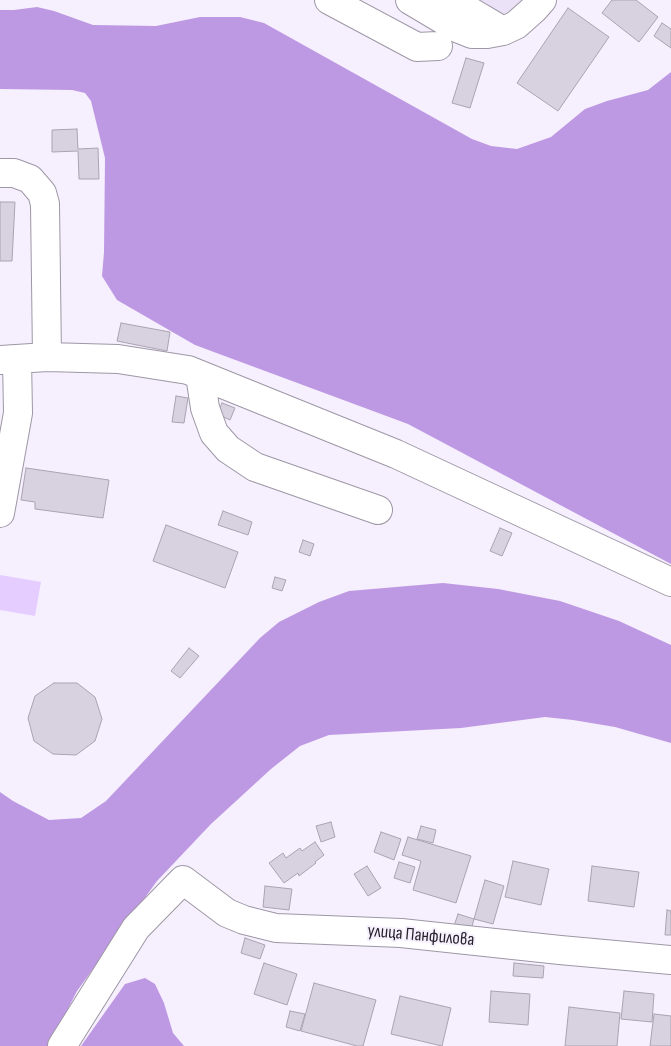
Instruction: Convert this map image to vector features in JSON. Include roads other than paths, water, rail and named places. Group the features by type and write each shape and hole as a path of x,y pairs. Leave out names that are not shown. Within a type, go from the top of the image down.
{"street":[{"path":"329,0 417,47 438,46"},
{"path":"410,0 457,28 472,34 503,32 516,25 542,0"},
{"path":"451,0 503,32"},
{"path":"0,173 14,173 30,179 42,193 45,204 47,357"},
{"path":"0,513 18,413 8,360 47,357 118,359 188,370 396,454 671,582"},
{"path":"200,376 205,408 214,433 228,449 255,467 378,510"},
{"name":"улица Панфилова","path":"62,1046 136,928 183,880 226,913 244,920 276,928 401,933 671,960"}]}
